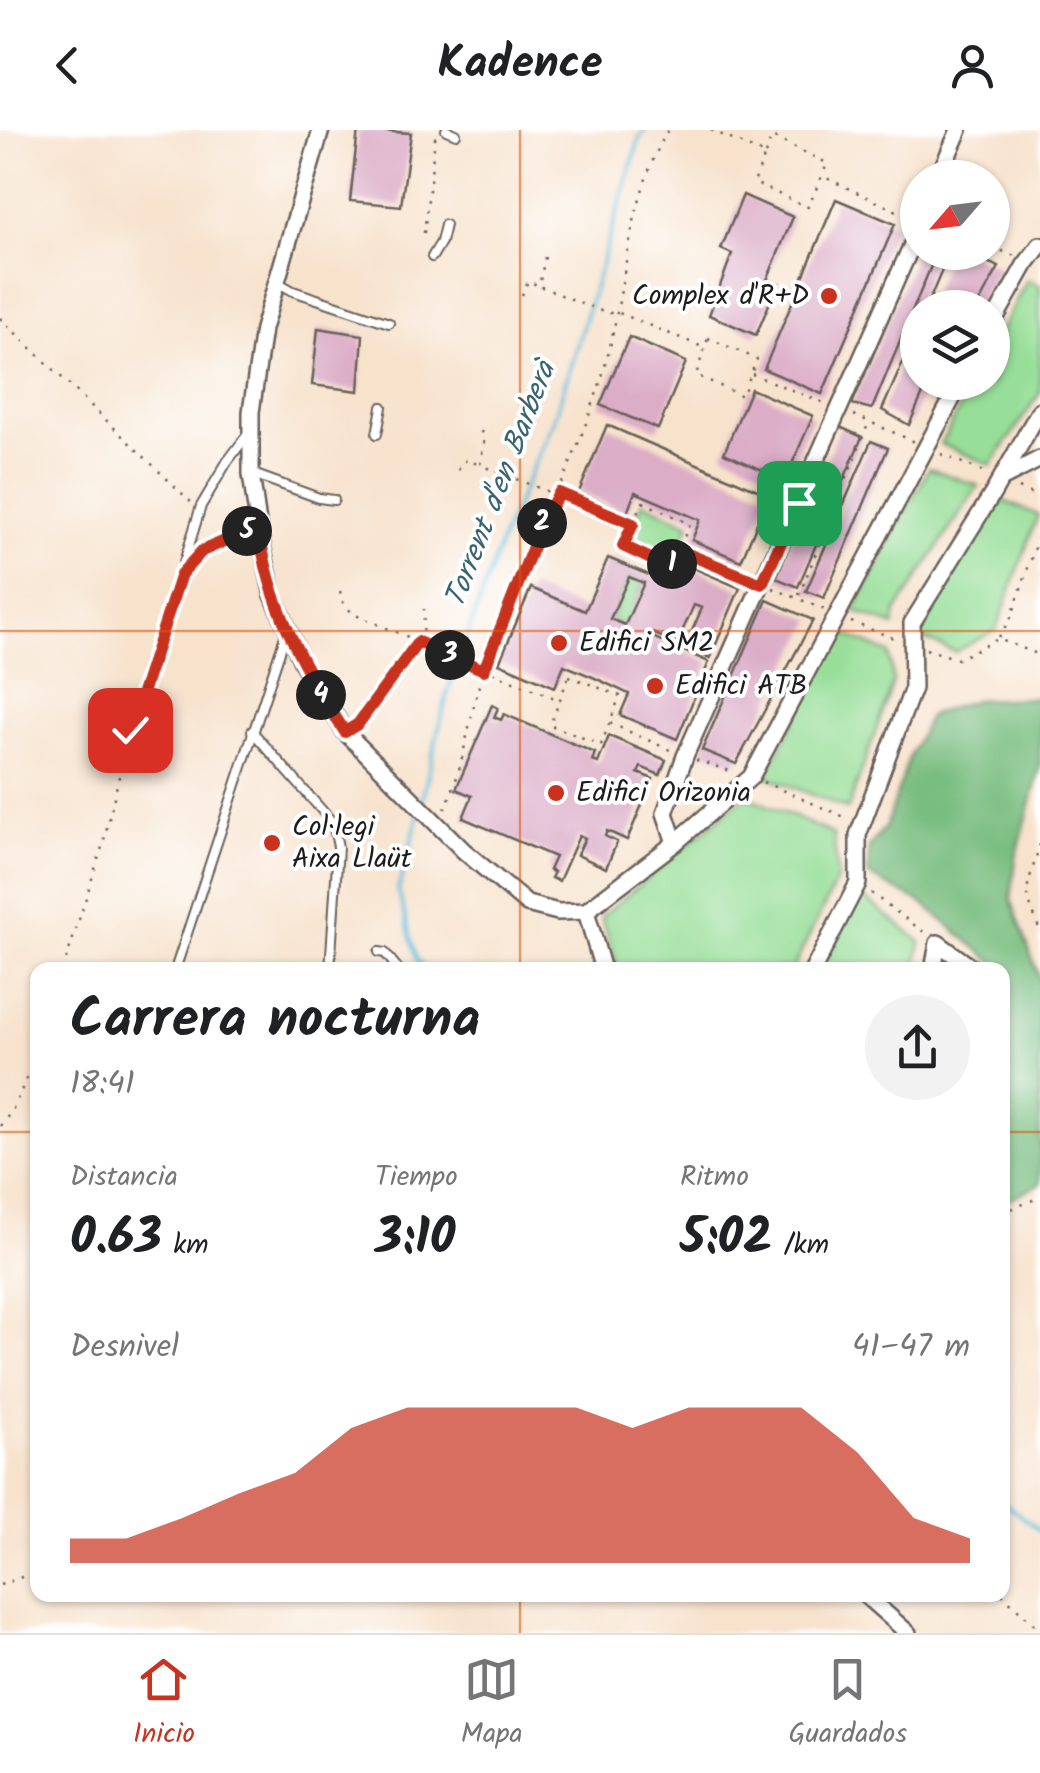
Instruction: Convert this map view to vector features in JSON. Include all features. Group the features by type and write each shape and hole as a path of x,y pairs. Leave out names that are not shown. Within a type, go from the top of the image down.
{"street":[{"path":"322,130 262,329 251,431 251,474 274,595 302,662 345,732 464,850 527,904 558,912 586,911 751,777 951,400"},
{"path":"946,160 958,130"},
{"path":"1010,290 1040,245"},
{"path":"674,843 665,813 686,756 901,270"},
{"path":"818,962 858,883 858,835 913,688 912,623 1040,410"},
{"path":"1001,479 1040,459"},
{"path":"586,911 601,962"},
{"path":"935,962 938,944 964,962"},
{"path":"874,1602 908,1633"}],"lane":[{"path":"446,130 456,134"},
{"path":"432,257 445,225"},
{"path":"277,282 389,323"},
{"path":"377,434 382,407"},
{"path":"148,682 201,506 226,462 251,431"},
{"path":"251,474 334,500"},
{"path":"181,574 202,551 259,526"},
{"path":"178,962 288,629"},
{"path":"252,731 333,823 338,847 331,962"},
{"path":"378,952 385,953 392,962"}],"path":[{"path":"424,233 436,130"},
{"path":"434,820 450,796 484,670 600,384 619,313 640,192 652,158 668,130"},
{"path":"711,130 765,155"},
{"path":"772,137 828,163 822,176 808,207 754,182 772,137"},
{"path":"822,176 900,213"},
{"path":"538,286 544,257"},
{"path":"522,294 528,281 705,348"},
{"path":"0,318 188,502 201,506"},
{"path":"708,338 758,359 752,374 742,396 696,375 708,338"},
{"path":"752,374 870,420 1040,498"},
{"path":"798,598 870,420"},
{"path":"480,465 484,442 481,430"},
{"path":"458,470 466,460 633,524"},
{"path":"643,502 690,524 678,550 670,568 623,546 643,502"},
{"path":"678,550 912,645 958,659 998,638 1012,616 1040,532"},
{"path":"340,591 342,601 353,614 559,700"},
{"path":"345,732 358,724 423,644 424,609"},
{"path":"998,638 1040,655"},
{"path":"569,676 620,696 601,745 550,725 559,700 569,676"},
{"path":"66,962 103,844 130,730 148,682"},
{"path":"1040,844 1028,884 1028,899 1040,931"},
{"path":"858,883 938,944"},
{"path":"0,1126 30,1071"},
{"path":"1010,1210 1040,1197"},
{"path":"0,1585 30,1574"},
{"path":"1010,1602 1040,1630"}],"green space":[{"path":"1027,280 1040,285 1040,393 991,465 941,444 964,400 1010,400 1010,312"},
{"path":"929,468 978,486 896,612 894,626 854,611"},
{"path":"1001,500 1038,515 996,630 955,652 919,637 922,621"},
{"path":"643,502 690,524 670,568 623,546"},
{"path":"629,577 644,583 625,625 610,619"},
{"path":"841,632 889,653 893,682 848,809 766,776"},
{"path":"1040,698 1040,768 1016,858 1011,899 1040,980 1040,1184 1010,1199 1010,962 994,962 922,903 868,875 869,847 886,826 910,755 930,715 974,700"},
{"path":"746,796 833,834 838,878 796,962 616,962 601,917"},
{"path":"858,893 921,942 917,962 825,962"}],"building":[{"path":"358,130 411,133 401,206 350,201"},
{"path":"743,195 793,217 767,280 778,283 756,335 709,315 732,254 721,249"},
{"name":"Complex d'R+D","path":"836,199 895,224 822,394 764,369"},
{"path":"909,270 929,270 921,290 901,290"},
{"path":"942,270 997,270 986,290 934,290"},
{"path":"900,292 900,341 872,409 852,404"},
{"path":"318,328 363,335 359,391 312,385"},
{"path":"629,337 686,362 658,429 600,405"},
{"path":"900,369 900,400 920,400 909,425 882,410"},
{"path":"751,389 813,416 785,480 724,453"},
{"path":"607,425 769,495 741,561 692,540 700,520 635,492 627,513 579,492"},
{"path":"840,427 862,437 798,587 776,578"},
{"path":"871,441 888,448 824,598 806,591"},
{"path":"608,558 673,585 682,563 740,588 710,658 685,647 702,608 694,605 677,643 652,633 650,636 709,662 677,739 620,715 629,694 595,678 564,665 555,687 499,663 531,588 585,611","holes":["629,577 644,583 625,625 610,619"]},
{"path":"767,600 813,620 736,764 702,750"},
{"name":"Edifici Orizonia","path":"492,705 498,708 494,717 501,720 504,714 595,753 592,761 598,763 609,736 666,760 660,775 641,767 638,773 653,779 627,840 607,831 605,836 617,842 606,868 577,855 585,838 579,836 559,881 551,878 554,872 549,870 555,857 463,818 472,796 456,789"}],"waterway":[{"name":"Torrent d'en Barberà","path":"422,800 447,694 503,535 554,420 645,130"},
{"name":"Torrent d'en Barberà","path":"419,814 398,890 419,962"},
{"name":"Torrent d'en Barberà","path":"1010,1507 1040,1531"}],"place":[{"name":"Complex d'R+D","path":"829,296"},
{"name":"Edifici SM2","path":"559,643"},
{"name":"Edifici ATB","path":"655,686"},
{"name":"Edifici Orizonia","path":"556,793"},
{"name":"Col·legi Aixa Llaüt","path":"272,843"}],"route":[{"path":"130,730 181,574 202,551 259,526 274,595 302,662 345,732 358,724 418,642 484,670 544,519 559,493 633,524 623,546 670,568 678,550 762,584 799,503"}]}
